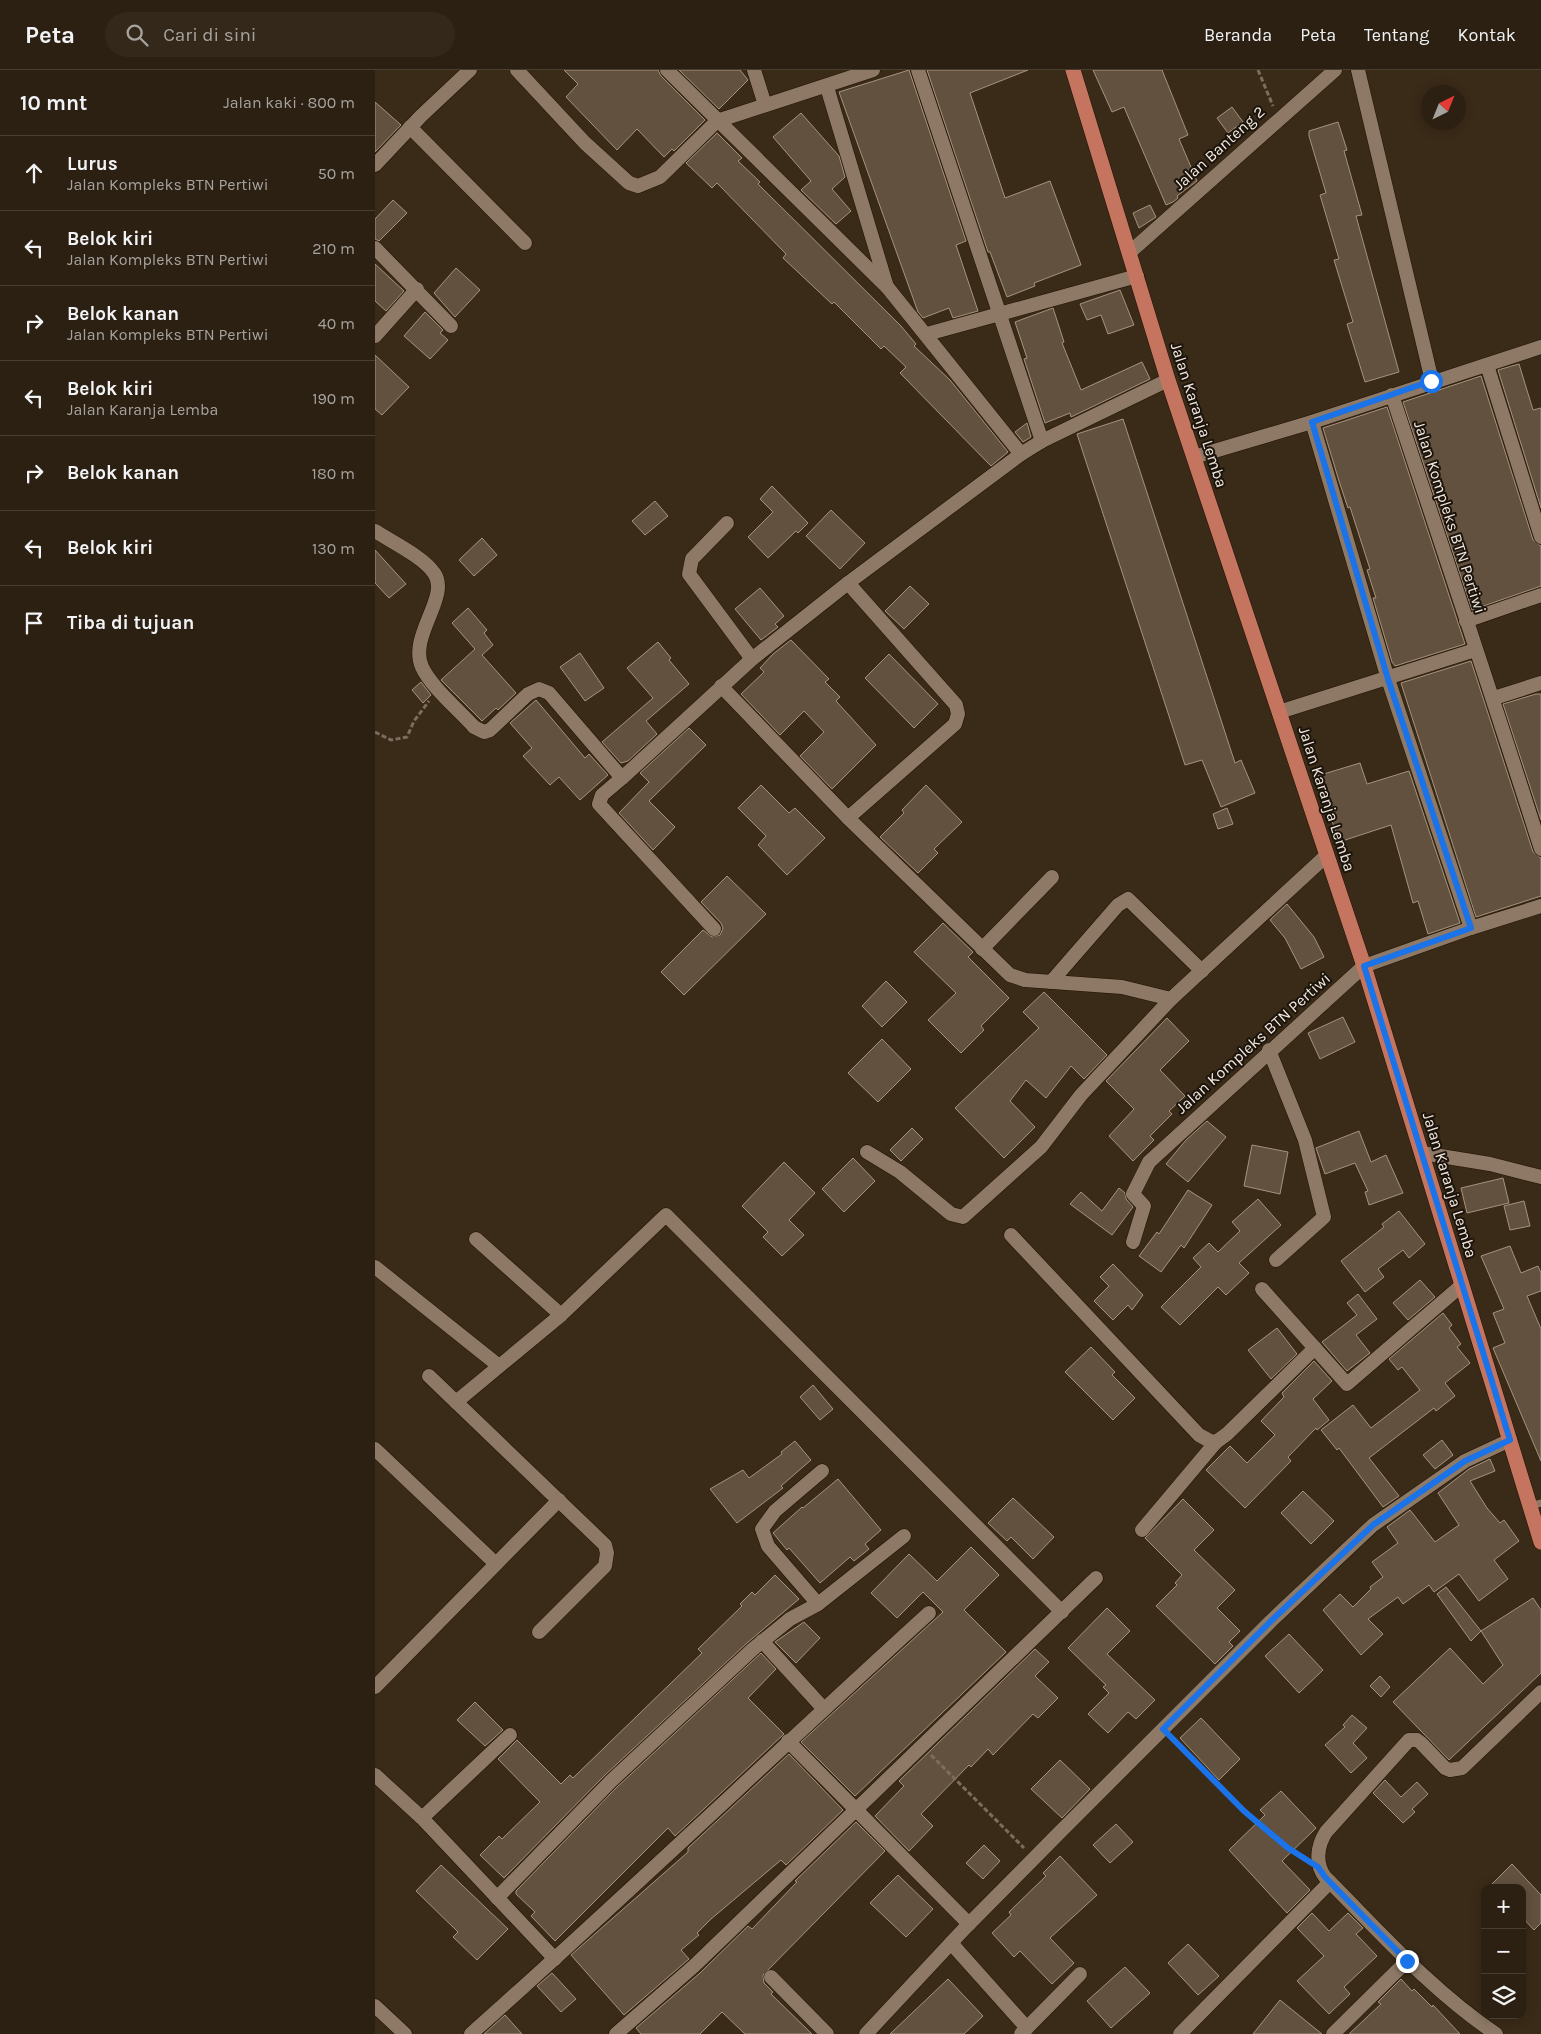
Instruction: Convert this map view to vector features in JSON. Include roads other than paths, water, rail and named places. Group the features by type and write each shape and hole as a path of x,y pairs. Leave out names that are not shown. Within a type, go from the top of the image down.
{"main road":[{"name":"Jalan Karanja Lemba","path":"1073,70 1168,380 1364,966 1510,1440 1536,1505 1541,1542"}],"street":[{"path":"375,165 410,127 470,70"},
{"path":"517,70 585,143 629,183 638,186 660,177 717,121 827,87 873,70"},
{"path":"667,70 888,288 927,334 1021,454"},
{"path":"754,70 765,105"},
{"path":"918,70 1042,441"},
{"name":"Jalan Banteng 2","path":"1129,253 1278,118 1335,70"},
{"path":"1358,70 1431,381"},
{"path":"827,87 888,288"},
{"path":"410,127 525,243"},
{"path":"375,248 451,326"},
{"path":"927,334 1137,276"},
{"path":"375,336 417,289"},
{"path":"1194,457 1312,422 1431,381 1541,348"},
{"path":"1487,365 1541,537"},
{"path":"713,929 599,804 600,798 752,659 848,583 1021,454 1042,441 1168,380"},
{"name":"Jalan Kompleks BTN Pertiwi","path":"1392,395 1475,650 1494,698 1541,849"},
{"path":"1312,422 1388,679 1471,928"},
{"path":"727,524 692,559 689,574 752,659"},
{"path":"375,531 427,565 435,574 440,587 419,648 421,665 441,691 474,727 484,732 495,726 528,694 539,689 549,693 621,778"},
{"path":"848,583 956,705 958,714 955,724 848,818"},
{"path":"1466,621 1541,595"},
{"path":"1279,712 1475,650"},
{"path":"1494,698 1541,683"},
{"path":"721,686 848,818 1010,975 1025,980 1117,986 1171,999"},
{"path":"867,1152 900,1172 951,1214 963,1217 1041,1147 1081,1095 1171,999 1327,855"},
{"path":"982,949 1052,877"},
{"path":"1051,982 1118,905 1128,899 1202,971"},
{"name":"Jalan Kompleks BTN Pertiwi","path":"1133,1242 1144,1206 1133,1194 1149,1162 1269,1050 1364,966 1471,928 1541,906"},
{"path":"1269,1050 1305,1140 1324,1218 1276,1260"},
{"path":"1422,1153 1475,1161 1541,1177"},
{"path":"456,1402 561,1316 665,1215 1063,1612"},
{"path":"1011,1236 1199,1435 1216,1442"},
{"path":"476,1239 561,1316"},
{"path":"375,1267 499,1366"},
{"path":"1262,1289 1344,1382 1349,1384 1462,1284"},
{"path":"1142,1530 1216,1442 1227,1434 1315,1348"},
{"path":"429,1376 605,1545 607,1560 605,1566 539,1632"},
{"path":"866,2034 969,1924 1163,1729 1271,1621 1373,1525 1465,1461 1510,1440"},
{"path":"375,1449 496,1564"},
{"path":"818,1604 768,1546 762,1529 775,1511 822,1471"},
{"path":"375,1687 559,1500"},
{"path":"497,1898 609,1782 761,1641 790,1620 818,1604 904,1536"},
{"path":"616,2034 694,1966 1063,1612 1095,1578"},
{"path":"471,2034 555,1959 823,1708 929,1613"},
{"path":"761,1641 823,1708"},
{"path":"1496,2034 1464,2012 1407,1961 1330,1882 1318,1867 1321,1841 1326,1832 1409,1740 1413,1739 1421,1743 1445,1768 1450,1770 1462,1768 1541,1692"},
{"path":"422,1818 510,1735"},
{"path":"788,1741 969,1924"},
{"path":"375,1775 422,1818 555,1959"},
{"path":"1179,2034 1330,1882"},
{"path":"951,1943 1024,2031 1080,1974"},
{"path":"1333,2034 1407,1961"},
{"path":"771,1977 827,2034"},
{"path":"375,2006 405,2034"}]}
